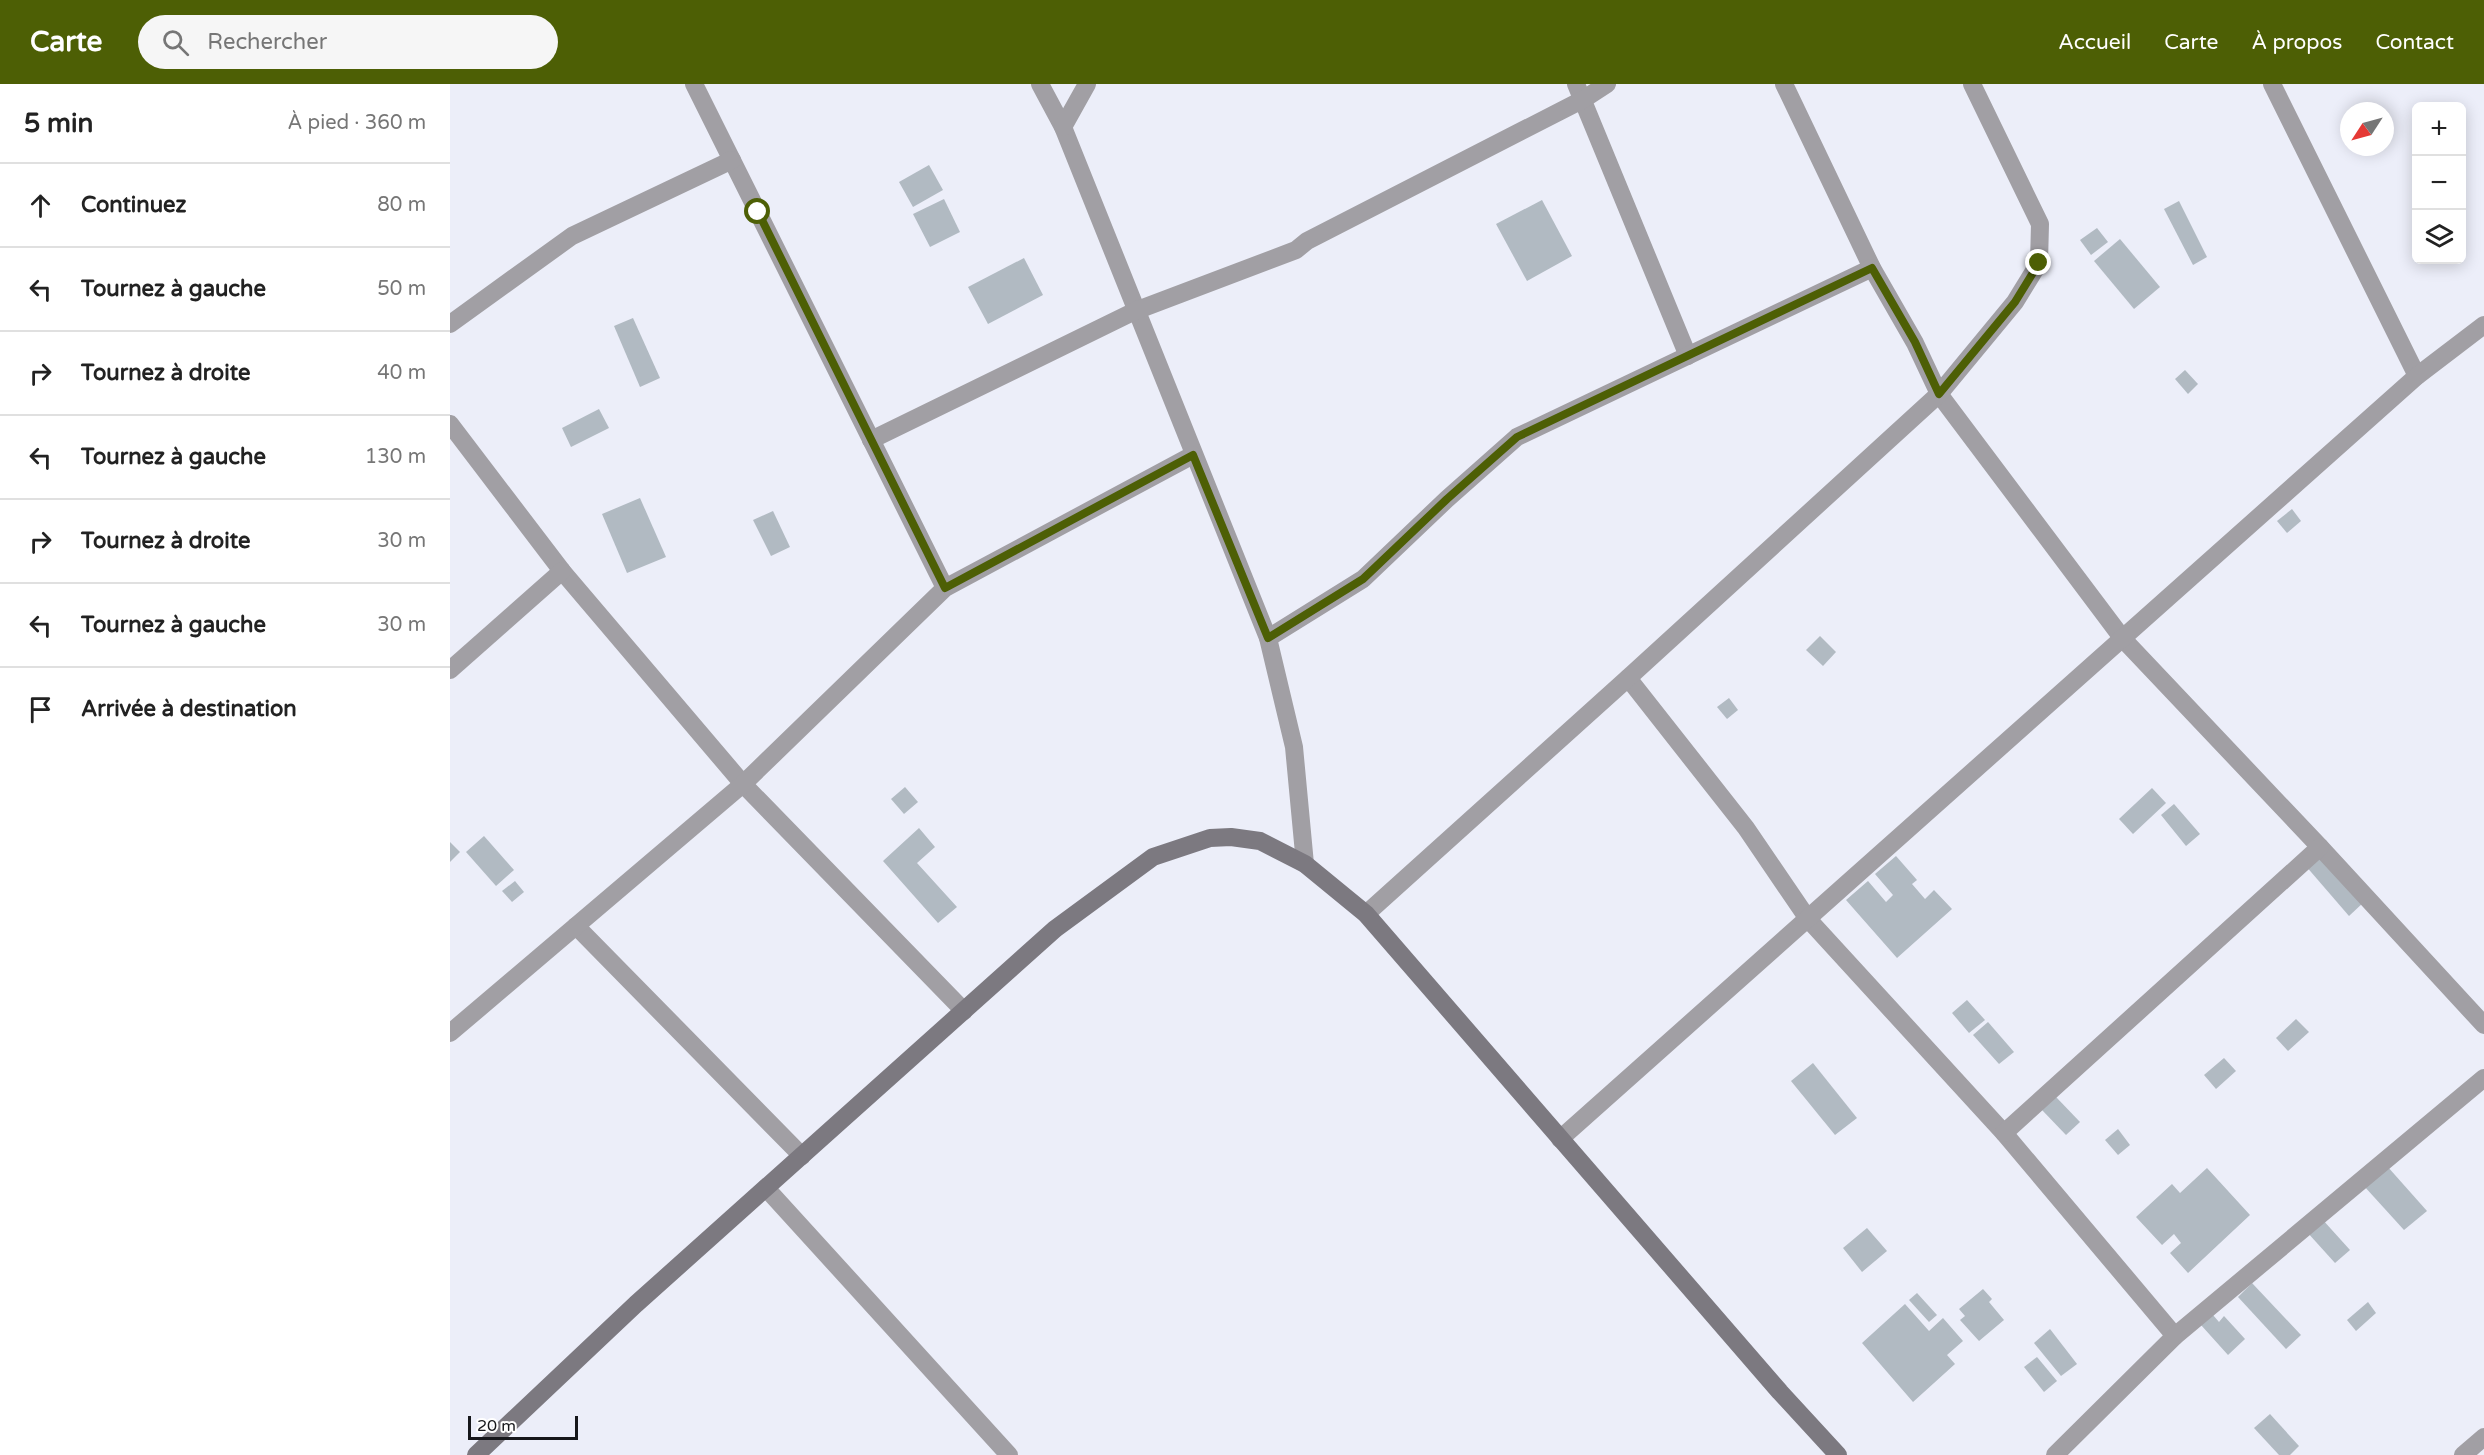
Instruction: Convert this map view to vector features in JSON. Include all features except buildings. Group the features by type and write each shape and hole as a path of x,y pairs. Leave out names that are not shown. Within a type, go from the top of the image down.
{"street":[{"path":"694,84 945,588"},
{"path":"1040,84 1063,128 1268,638 1294,747 1305,864"},
{"path":"1063,128 1087,84"},
{"path":"871,440 1135,311 1296,250 1307,241 1580,91 1607,84"},
{"path":"1784,84 1872,268 1915,342 1939,394 2124,639 2484,1024"},
{"path":"1366,914 1939,394 2015,302 2039,263 2040,224 1972,84"},
{"path":"2272,84 2416,376"},
{"path":"1580,91 1688,356"},
{"path":"450,324 572,236 732,160"},
{"path":"1268,638 1363,579 1447,499 1517,437 1872,268"},
{"path":"1560,1139 2124,639 2416,376 2484,325"},
{"path":"450,424 562,571 743,784 964,1011"},
{"path":"450,1033 743,784 945,588 1193,455"},
{"path":"450,670 562,571"},
{"path":"1628,678 1746,828 1808,919 2004,1132 2175,1336"},
{"path":"476,1455 636,1304 1055,929 1154,857 1210,838 1231,837 1260,841 1305,864 1366,914 1772,1383 1838,1455"},
{"path":"2004,1132 2320,847"},
{"path":"576,926 802,1156"},
{"path":"2055,1455 2175,1336 2484,1078"},
{"path":"766,1188 1009,1455"},
{"path":"2463,1455 2484,1437"}],"route":[{"path":"758,212 945,588 1193,455 1268,638 1363,579 1447,499 1517,437 1872,268 1915,342 1939,394 2015,302 2039,263"}]}
